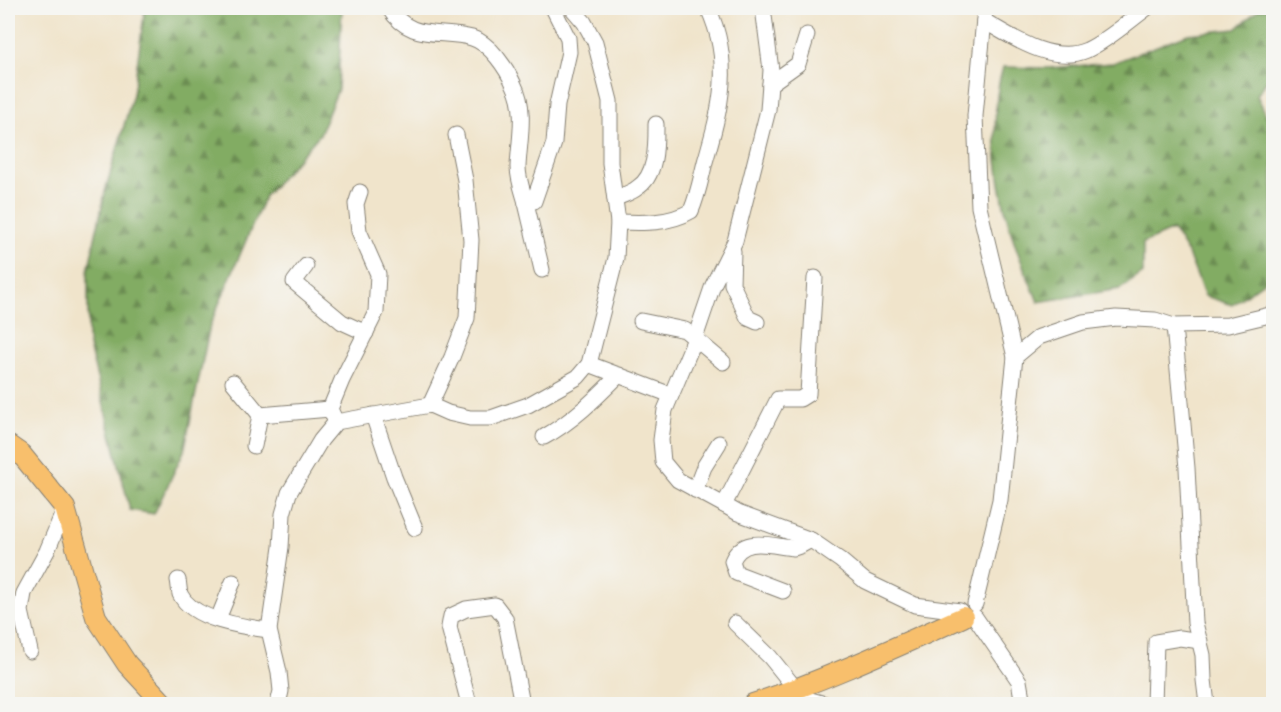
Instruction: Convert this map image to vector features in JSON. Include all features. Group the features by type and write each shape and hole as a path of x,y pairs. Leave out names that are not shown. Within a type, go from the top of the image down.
{"main road":[{"path":"8,445 21,453 65,508 96,617 127,664 164,705"},
{"path":"753,705 874,658 968,612"}],"street":[{"path":"389,8 396,20 416,29 428,33 473,38 482,43 499,59 515,85 522,134 518,170 542,270"},
{"path":"526,204 534,201 554,143 557,105 568,52 568,38 554,8"},
{"path":"233,382 260,415 373,415 430,405 448,413 470,418 491,418 528,405 578,377 589,364 616,258 618,222 610,163 610,101 595,42 584,22 572,8"},
{"path":"618,222 648,223 669,220 680,218 691,211 717,122 723,85 721,46 715,21 708,8"},
{"path":"757,322 748,318 732,284 735,241 768,111 771,70 763,8"},
{"path":"984,14 1023,42 1039,49 1072,54 1096,45 1147,8"},
{"path":"968,612 1000,500 1015,357 979,207 975,116 984,14"},
{"path":"770,84 798,64 807,35"},
{"path":"615,199 640,187 650,173 656,146 656,124"},
{"path":"430,405 467,318 471,240 465,180 456,135"},
{"path":"278,705 281,691 279,672 269,630 281,547 283,514 289,493 333,416 342,380 376,312 378,274 358,231 356,204 360,192"},
{"path":"735,241 713,285 695,338 665,410 661,440 663,462 678,480 738,513 811,540 865,581 915,605 968,612 1019,681 1023,705"},
{"path":"306,266 294,282 342,322 366,333"},
{"path":"724,505 778,399 800,399 808,394 815,278"},
{"path":"1015,357 1039,338 1083,322 1116,318 1155,320 1174,326 1228,325 1274,314"},
{"path":"641,321 685,330 723,362"},
{"path":"1174,326 1187,468 1195,623 1203,655 1207,705"},
{"path":"589,364 671,394"},
{"path":"543,437 562,427 587,408 619,375"},
{"path":"254,446 260,415"},
{"path":"373,415 394,477 415,528"},
{"path":"695,490 704,466 719,443"},
{"path":"30,651 21,610 24,593 47,551 65,508"},
{"path":"783,591 736,573 732,561 736,552 742,546 750,544 794,548 811,540"},
{"path":"178,580 180,593 188,605 199,612 240,627 269,630"},
{"path":"218,619 233,582"},
{"path":"469,705 449,627 451,616 466,609 495,605 505,618 522,705"},
{"path":"735,623 770,657 796,690 807,699 825,705"},
{"path":"1154,705 1156,642 1180,638 1200,641"}],"green space":[{"path":"145,8 342,8 338,89 320,134 265,196 210,325 184,451 154,514 130,510 88,342 88,271 106,188 133,94"},
{"path":"1260,8 1273,8 1273,72 1257,95 1273,130 1273,275 1232,305 1205,296 1188,254 1173,230 1143,243 1143,273 1120,289 1038,302 1010,230 1000,183 995,134 998,88 1003,67 1048,68 1113,63 1188,34 1236,29"}]}
